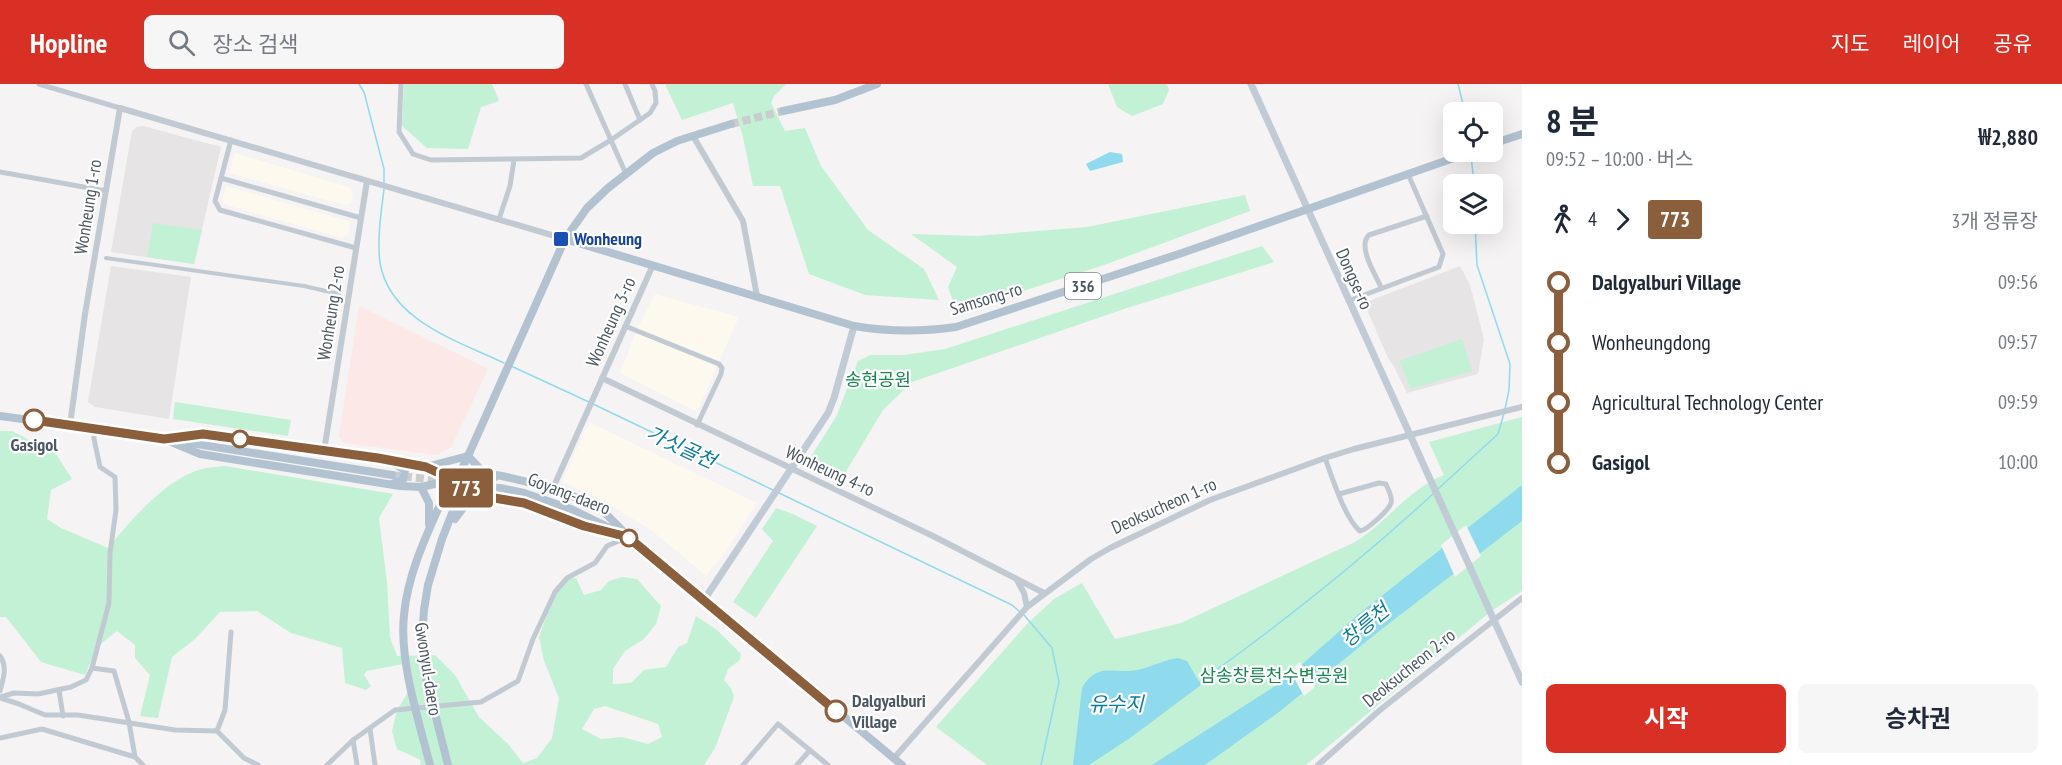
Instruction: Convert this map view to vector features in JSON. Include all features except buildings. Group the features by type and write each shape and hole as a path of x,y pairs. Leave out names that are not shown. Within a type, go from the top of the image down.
{"main road":[{"path":"783,111 835,100 877,84"},
{"name":"Dongse-ro","path":"1251,84 1494,620"},
{"path":"566,239 587,208 653,153 693,136 731,124"},
{"path":"1503,140 1522,134"},
{"name":"Samsong-ro","path":"566,239 854,326 884,332 906,332 956,327 1110,278 1443,161"},
{"name":"Gwonyul-daero","path":"430,765 405,650 403,617 408,586 447,489 456,481 468,456 566,239"},
{"path":"704,600 828,413 854,326"},
{"path":"0,416 392,475"},
{"path":"164,439 203,434 324,450 426,467 456,481 476,495 544,509 584,526 628,537"},
{"path":"164,439 200,454 420,488 484,473 502,476 553,488 599,507 628,537"},
{"path":"426,467 468,456 484,473"},
{"path":"387,484 403,480 405,470 392,461"},
{"path":"499,498 484,490 487,478 502,476"},
{"name":"Gwonyul-daero","path":"448,765 432,706 422,639 428,585 442,538 460,493 456,481"},
{"path":"420,488 429,503 427,534"},
{"name":"Goyang-daero","path":"500,488 571,508 628,537 891,762 902,765"},
{"path":"442,538 460,511 476,495"},
{"path":"1494,620 1522,682"}],"street":[{"path":"39,84 566,239"},
{"path":"401,84 399,132 413,154 431,160 581,158 650,114 656,103 652,84"},
{"path":"586,84 626,174"},
{"path":"625,84 640,120"},
{"name":"Wonheung 1-ro","path":"70,425 85,315 120,108"},
{"path":"693,136 743,222 757,296"},
{"path":"231,140 215,201 220,210 356,248"},
{"path":"499,219 514,172 514,160"},
{"path":"0,172 106,191"},
{"path":"1348,301 1439,267 1443,254 1408,174"},
{"path":"221,178 361,218"},
{"name":"Wonheung 2-ro","path":"324,450 367,181"},
{"path":"1381,287 1363,247 1364,239 1369,235 1426,216"},
{"path":"106,258 304,286 339,294"},
{"name":"Wonheung 3-ro","path":"553,488 653,265"},
{"path":"625,326 719,364 722,368 722,374 697,425"},
{"name":"Wonheung 4-ro","path":"602,378 933,536 1044,593"},
{"name":"Deoksucheon 1-ro","path":"891,762 1028,604 1091,559 1142,531 1210,500 1325,458 1522,407"},
{"path":"0,698 14,693 38,694 59,690 86,680 92,668 109,603 110,553 116,510 115,477 100,466 94,429"},
{"path":"1325,458 1339,494 1354,526 1360,531 1366,531 1391,506 1392,499 1386,484 1378,483 1339,494"},
{"path":"327,765 353,740 395,710 481,702 518,681 533,639 555,592 567,578 595,563 609,544 628,537"},
{"path":"1017,580 1028,604"},
{"name":"Deoksucheon 2-ro","path":"1318,765 1380,710 1522,598"},
{"path":"217,731 225,710 231,632"},
{"path":"0,656 4,661 5,671 0,691"},
{"path":"92,668 114,671 129,722 135,757"},
{"path":"59,690 63,716"},
{"path":"0,698 45,715 78,714 175,730 217,731 244,758 258,765"},
{"path":"743,765 778,724 828,765"},
{"path":"0,738 42,729 135,757 143,765"},
{"path":"370,729 375,765"},
{"path":"353,740 357,765"},
{"path":"797,765 810,750"}],"shaded area":[{"path":"143,126 221,147 194,264 111,252 132,131"},
{"path":"235,153 349,187 353,195 351,204 345,205 229,173"},
{"path":"226,186 348,221 350,223 348,235 342,238 226,205 222,201"},
{"path":"111,266 191,277 169,419 95,407 88,402"},
{"path":"1460,266 1470,285 1484,339 1478,374 1407,393 1388,358 1364,303"},
{"path":"655,294 739,317 697,412 620,373 637,329"},
{"path":"359,306 488,369 451,447 437,455 344,443 339,436"},
{"path":"589,422 757,503 726,551 706,576 651,530 604,501 562,482"}],"green space":[{"path":"404,84 492,84 499,101 481,107 468,149 427,148 402,126"},
{"path":"665,84 786,84 774,96 771,103 785,131 805,128 821,166 868,230 924,269 939,300 865,295 809,274 780,186 753,186 733,103 682,120"},
{"path":"1108,84 1167,84 1169,90 1163,104 1132,116 1117,107"},
{"path":"1245,195 1250,211 1104,265 957,312 948,287 957,267 911,234 977,236 1087,227"},
{"path":"153,223 202,230 194,264 147,257"},
{"name":"송현공원","path":"1262,246 1274,262 1124,309 912,382 883,410 841,480 811,468 810,458 836,417 858,361 870,355 904,355 945,349"},
{"path":"1462,339 1472,371 1411,389 1399,361"},
{"path":"175,402 291,420 288,436 173,419"},
{"name":"삼송창릉천수변공원","path":"1522,417 1522,591 1490,612 1306,765 987,765 936,727 1027,624 1054,599 1082,583 1115,639 1181,623 1355,542 1366,534 1420,488 1444,475 1429,442"},
{"path":"0,431 12,431 56,454 72,479 51,490 47,519 61,528 108,548 138,514 163,491 176,481 205,468 225,466 393,494 379,518 387,582 390,637 397,656 435,655 455,675 479,717 508,744 523,763 537,758 552,738 559,698 544,661 539,637 555,592 567,578 576,578 584,595 601,590 609,581 622,577 637,579 661,606 656,624 644,639 625,651 613,669 613,684 631,683 644,670 666,667 678,647 687,643 696,616 717,630 741,654 740,660 728,669 724,680 731,688 734,697 715,748 704,765 420,765 421,760 397,749 392,731 397,710 406,696 411,677 403,664 367,671 364,675 371,686 366,690 345,683 342,648 291,633 257,611 220,612 195,639 172,657 158,718 140,716 150,675 135,658 135,645 117,631 97,647 85,675 41,662 6,617 0,617","holes":["605,706 658,724 662,737 648,744 622,737 601,739 582,729 594,709"]},
{"path":"776,508 817,526 756,618 733,602 773,541 762,529"}],"water":[{"path":"1110,152 1122,154 1123,162 1090,171 1086,164"},
{"name":"창릉천","path":"1522,485 1522,521 1279,712 1205,765 1152,765 1283,681 1360,613"},
{"name":"유수지","path":"1178,658 1187,661 1201,685 1130,738 1089,765 1073,765 1082,688 1088,680 1100,672 1137,670"}],"pier":[{"path":"1466,525 1481,556 1455,577 1441,545"},
{"path":"1300,662 1315,687 1304,696 1290,671"}],"waterway":[{"name":"가싯골천","path":"359,84 364,92 384,169 384,184"},
{"path":"1458,84 1462,102"},
{"path":"1472,162 1473,174"},
{"name":"가싯골천","path":"384,189 379,235 380,263 386,283 397,300 428,327 504,363"},
{"path":"1475,234 1477,265 1510,364 1509,390 1505,409"},
{"name":"가싯골천","path":"511,366 589,402"},
{"name":"가싯골천","path":"593,404 773,490"},
{"path":"1438,489 1498,434 1504,413"},
{"name":"가싯골천","path":"777,492 1012,605 1020,612"},
{"path":"1198,683 1319,592 1434,493"},
{"name":"가싯골천","path":"1024,615 1052,648 1059,682 1041,765"}],"tunnel":[{"path":"731,124 783,111"},
{"path":"392,475 445,481"},
{"path":"458,483 500,488"}],"bus line":[{"name":"773","path":"34,420 164,439 203,434 378,458 426,467 456,481 476,495 524,503 584,526 628,537 836,711"}],"place":[{"name":"Wonheung","path":"561,239"},
{"name":"Gasigol","path":"34,420"},
{"name":"Dalgyalburi Village","path":"836,711"}]}
